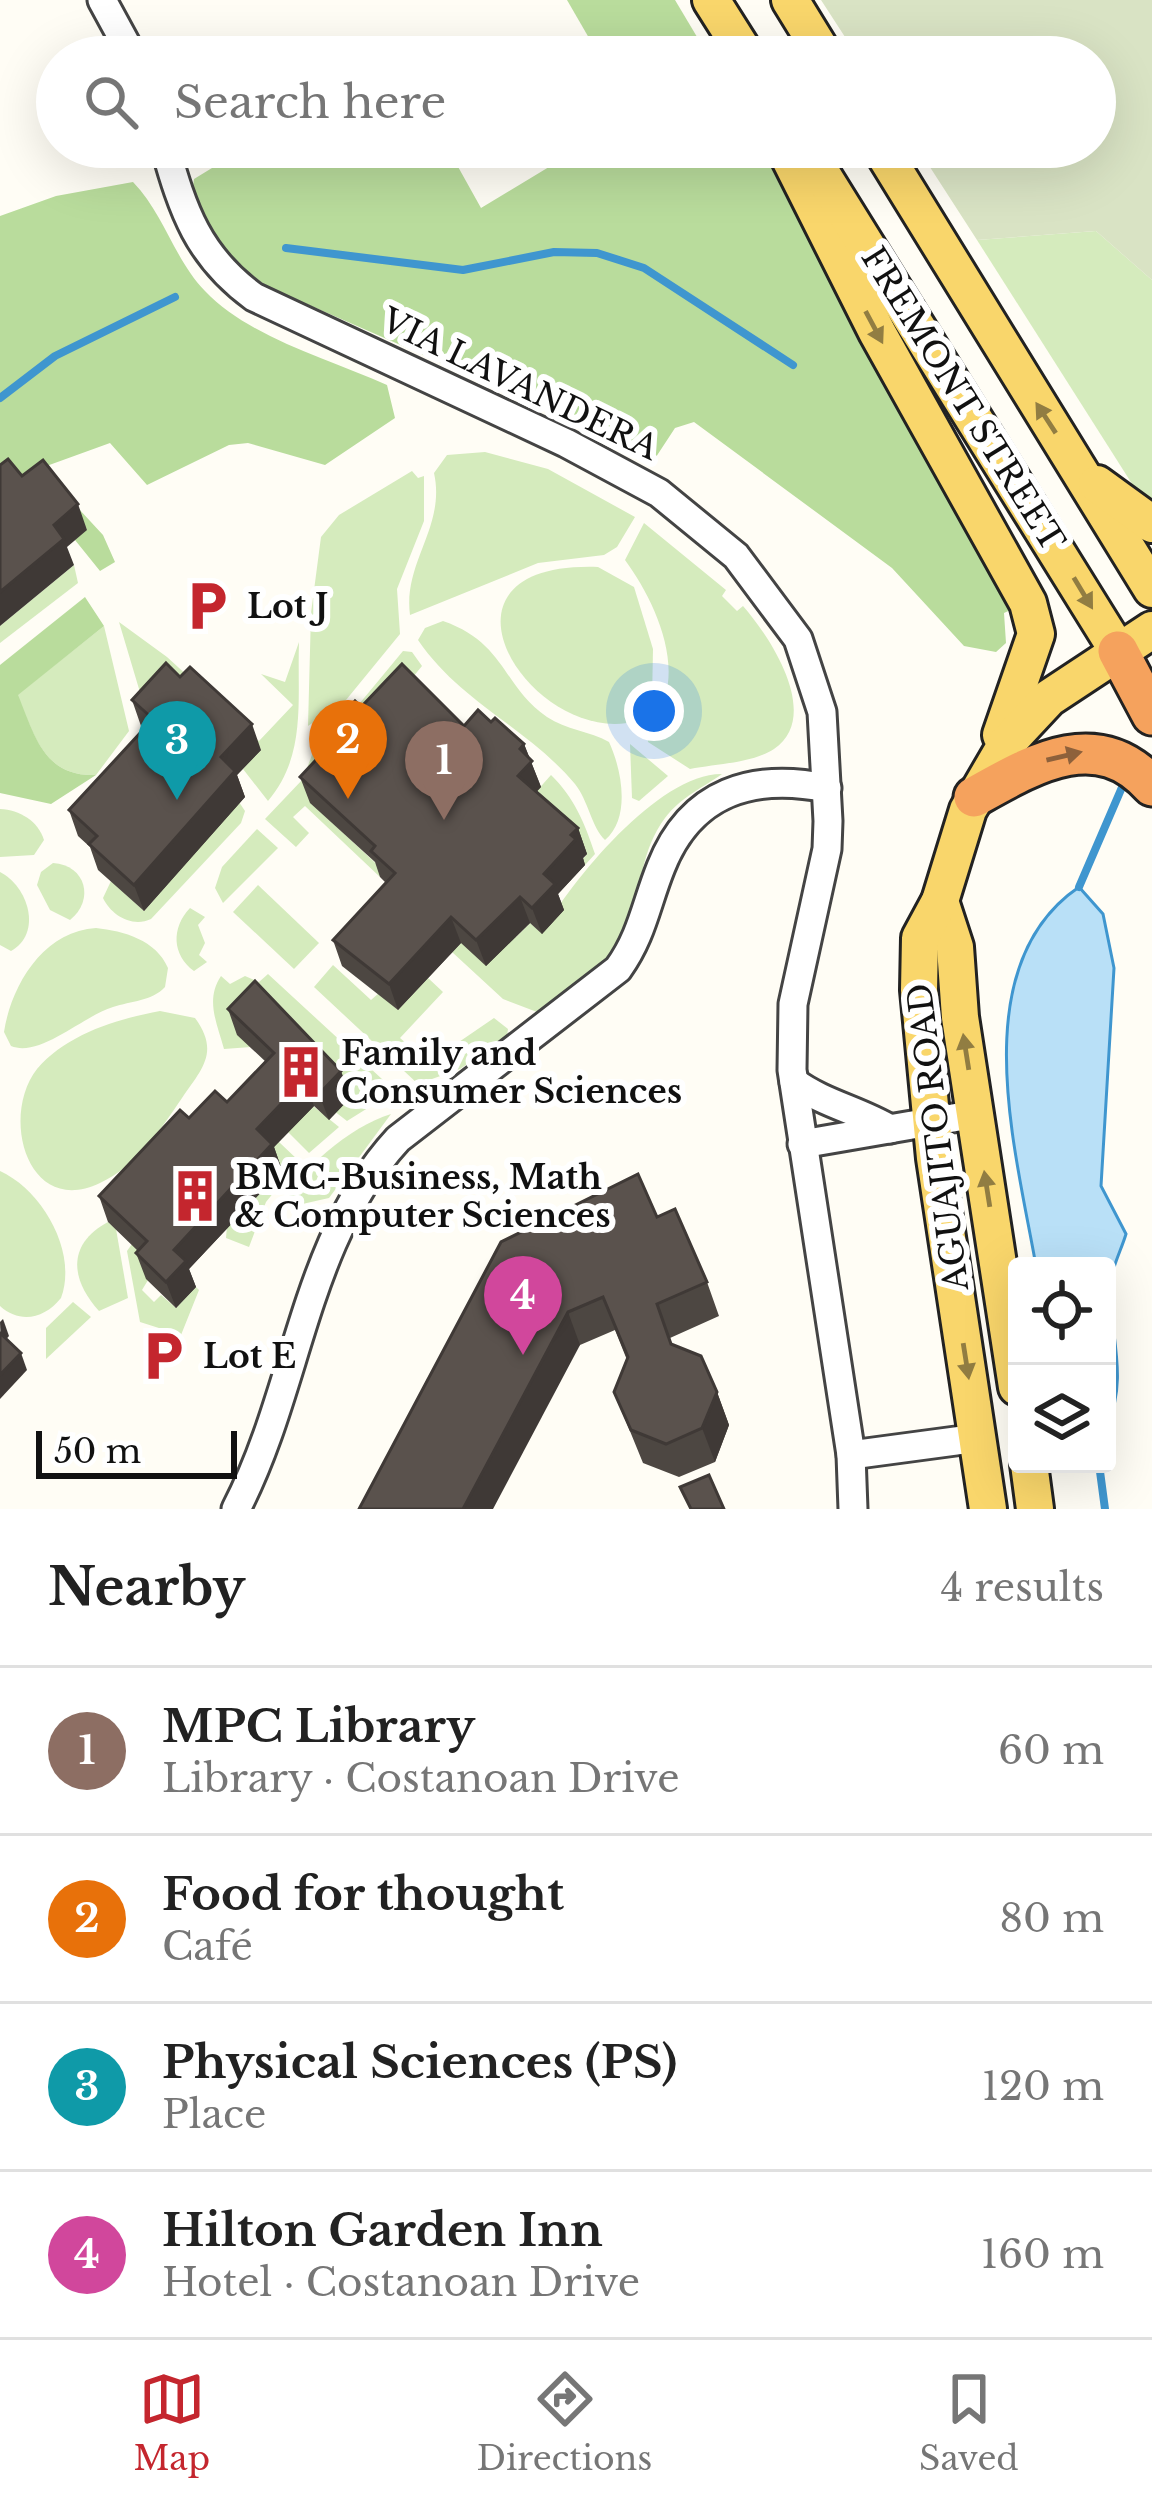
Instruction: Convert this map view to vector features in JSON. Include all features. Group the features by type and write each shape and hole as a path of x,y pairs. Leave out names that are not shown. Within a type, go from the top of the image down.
{"highway":[{"path":"1118,652 1152,715"},
{"path":"974,797 1043,761 1085,752 1114,756 1152,786"}],"main road":[{"path":"790,0 812,36"},
{"path":"795,168 877,332 1028,603 1036,634 940,901"},
{"name":"FREMONT STREET","path":"818,168 1118,652"},
{"name":"FREMONT STREET","path":"893,168 1152,589"},
{"path":"1075,464 1152,524"},
{"path":"974,797 996,758 1034,712 1152,630"},
{"name":"AGUAJITO ROAD","path":"940,901 955,947 1014,1365"},
{"name":"AGUAJITO ROAD","path":"940,901 920,938 918,968 932,1121 988,1509"},
{"path":"1030,1473 1035,1509"}],"street":[{"path":"101,0 121,36"},
{"name":"VIA LAVANDERA","path":"171,168 184,215 198,243 226,276 254,296 602,460 674,503 736,556 780,609 811,672 822,712 827,849 794,1004 794,1082 851,1455 854,1509"},
{"path":"236,1509 267,1440 328,1250 344,1210 370,1169 398,1139 618,969 641,934 671,843 700,810 757,783 778,780 827,788"},
{"path":"794,1082 822,1102 866,1114 890,1129"},
{"path":"802,1144 976,1114"},
{"path":"851,1455 978,1438"}],"green space":[{"path":"567,0 675,0 696,36 588,36"},
{"path":"821,0 1152,0 1152,280 1096,231 977,240 931,168 1116,168 1116,36 844,36"},
{"path":"212,168 459,168 481,208 547,168 774,168 1017,607 1004,613 1006,643 996,652 964,646 892,568 694,422 675,428 656,457 268,287 228,255 205,227 194,179"},
{"path":"133,182 205,291 267,335 387,385 395,418 325,465 248,443 229,445 147,485 110,443 41,468 103,535 115,562 100,571 75,540 87,529 0,499 0,216 56,196"},
{"path":"1096,231 1152,280 1152,506 1141,498 977,240"},
{"path":"485,452 548,469 635,517 617,547 604,555 538,563 410,615 412,578 434,511 434,473 447,455"},
{"path":"412,471 418,478 424,476 424,521 397,589 400,634 346,700 308,726 311,613 321,537 339,515"},
{"path":"644,523 726,590 722,596 737,611 743,606 778,657 793,698 793,717 788,735 765,754 690,769 648,742 650,724 665,697 668,661 660,624 625,560"},
{"path":"74,565 78,583 0,643 0,626"},
{"path":"598,567 634,587 653,649 652,700 627,723 589,720 554,704 525,679 506,648 501,618 512,591 543,573"},
{"path":"85,597 104,626 18,695 36,739 53,761 78,774 96,775 51,804 0,793 0,665"},
{"path":"443,621 480,641 547,717 609,742 622,793 618,819 605,840 575,784 454,681 418,640 425,628"},
{"path":"119,622 167,657 259,741 293,705 261,674 285,682 299,642 294,746 268,801 243,769 261,749 145,709"},
{"path":"104,626 129,731 96,775 78,774 64,769 44,751 17,695"},
{"path":"403,651 412,652 422,666 310,802 385,872 380,877 305,806 293,817 309,833 296,847 265,819 303,779 316,744 355,709"},
{"path":"630,744 668,776 639,801 632,798"},
{"path":"722,774 685,798 657,830 629,922 613,950 590,974 537,1012 503,999 452,952 461,943 516,937 530,923 542,933 595,860 645,810 697,778"},
{"path":"551,775 587,832 595,854 585,865 581,861 587,854 527,802"},
{"path":"239,802 245,811 241,823 151,919 130,921 107,904 103,898 111,881 144,911"},
{"path":"0,809 21,814 37,827 44,840 34,855 0,857"},
{"path":"257,829 278,848 223,903 215,888 222,867"},
{"path":"53,863 73,870 83,885 83,903 70,920 50,910 37,885 41,872"},
{"path":"0,872 18,888 28,910 27,933 11,951 0,945"},
{"path":"258,885 319,943 294,969 233,912"},
{"path":"190,908 205,917 198,925 205,943 199,955 207,962 194,971 181,957 177,941"},
{"path":"96,928 128,935 156,950 168,968 165,987 148,998 101,1012 35,1046 11,1046 4,1032 8,1014 33,964 60,939"},
{"path":"333,965 371,1000 379,993 398,1010 428,978 443,992 400,1038 415,1051 426,1040 447,1059 456,1044 494,1018 508,1029 507,1036 460,1069 418,1084 314,987"},
{"path":"268,974 395,1091 347,1121 251,1047 224,1049 213,1003 221,976 230,984 245,976 259,982"},
{"path":"160,1011 195,1018 206,1041 201,1069 156,1134 125,1167 100,1183 75,1190 54,1187 38,1175 21,1135 26,1089 37,1069 63,1046 94,1030"},
{"path":"237,1102 299,1161 266,1202 249,1247 226,1238"},
{"path":"313,1106 339,1127 309,1153 288,1132"},
{"path":"391,1114 329,1198 280,1209 299,1180 327,1152"},
{"path":"0,1171 42,1207 65,1261 61,1298 32,1317 0,1306"},
{"path":"108,1222 116,1229 128,1298 99,1311 82,1287 77,1263 85,1241"},
{"path":"132,1244 156,1267 142,1290 154,1302 161,1295 176,1308 196,1287 199,1290 181,1335 140,1322 127,1251"},
{"path":"73,1302 91,1317 46,1359 46,1328"}],"water":[{"path":"1079,887 1103,914 1114,968 1101,1186 1126,1234 1116,1262 1116,1257 1034,1257 1010,1116 1006,1063 1009,1011 1021,963 1043,921"}],"building":[{"path":"8,459 22,476 43,460 78,504 54,525 64,539 0,592 0,465"},
{"path":"166,663 180,677 190,667 252,724 221,757 235,771 134,885 89,844 97,836 69,810 153,719 132,700"},
{"path":"402,664 464,726 478,710 491,722 495,718 524,744 520,749 532,761 518,776 578,828 571,835 576,839 544,874 555,884 532,908 520,897 476,940 451,917 389,984 333,940 395,873 371,851 375,846 300,777 343,731 334,724 355,701 361,707"},
{"path":"255,981 341,1071 319,1094 304,1080 257,1129 272,1144 174,1250 186,1261 166,1282 136,1253 147,1241 99,1196 180,1110 189,1118 215,1091 227,1102 274,1053 228,1009"},
{"path":"638,1174 657,1217 675,1209 707,1282 657,1304 671,1344 701,1356 717,1392 702,1428 666,1444 631,1430 614,1392 628,1357 603,1297 568,1312 463,1509 359,1509 501,1242"},
{"path":"0,1333 21,1353 0,1375"},
{"path":"709,1475 724,1509 691,1509 680,1487"}],"waterway":[{"path":"286,248 463,270 554,252 597,253 644,268 793,365"},
{"path":"0,398 55,356 175,297"},
{"path":"1079,887 1126,778"},
{"path":"1100,1473 1105,1509"}],"place":[{"name":"Lot J","path":"207,606"},
{"name":"Food for thought","path":"348,799"},
{"name":"Physical Sciences (PS)","path":"177,800"},
{"name":"MPC Library","path":"444,820"},
{"name":"Family and Consumer Sciences","path":"301,1072"},
{"name":"BMC-Business, Math & Computer Sciences","path":"195,1196"},
{"name":"Hilton Garden Inn","path":"523,1355"},
{"name":"Lot E","path":"163,1356"}]}
